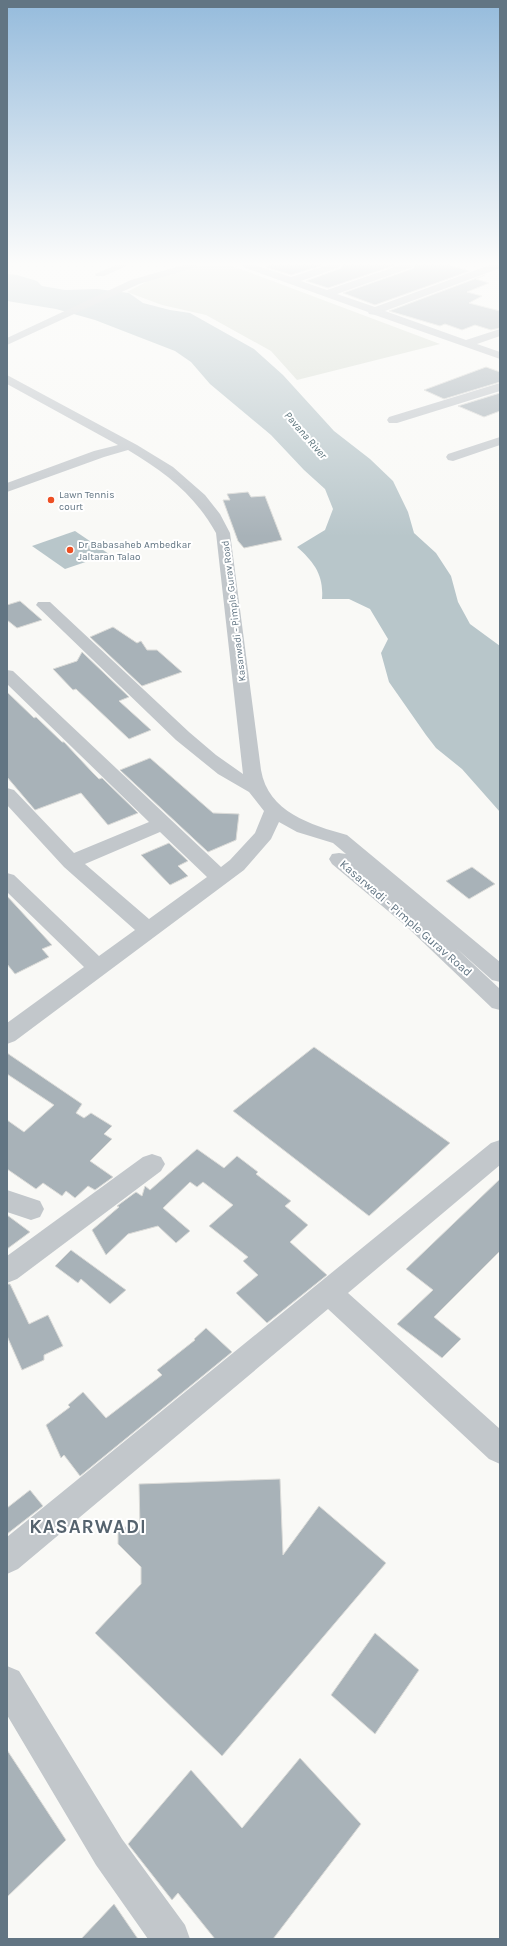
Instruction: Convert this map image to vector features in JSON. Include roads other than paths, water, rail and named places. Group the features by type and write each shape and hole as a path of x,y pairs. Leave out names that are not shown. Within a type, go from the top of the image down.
{"street":[{"name":"Kasarwadi - Pimple Gurav Road","path":"7,380 165,467 190,488 216,516 223,533 252,770 256,788 273,812 313,832 340,839 500,974"},
{"path":"393,420 500,387"},
{"path":"453,457 500,441"},
{"path":"7,488 99,454 129,446"},
{"path":"44,605 179,733 223,770 256,788"},
{"path":"7,675 219,878"},
{"path":"7,794 71,862 148,930"},
{"path":"11,1026 98,968 219,878 248,854 264,835 273,812"},
{"path":"71,862 163,823"},
{"name":"Kasarwadi - Pimple Gurav Road","path":"313,832 327,848 413,921 500,1002"},
{"path":"7,880 98,968"},
{"path":"7,1558 500,1150"},
{"path":"7,1271 152,1164"},
{"path":"7,1201 31,1209"},
{"path":"329,1293 500,1449"},
{"path":"7,1683 108,1852 171,1939"}],"water":[{"name":"Pavana River","path":"182,356 262,356 283,375 334,431 370,459 393,481 408,512 414,533 436,553 451,576 458,602 470,624 500,646 500,812 462,769 436,748 389,682 381,653 388,639 370,609 349,599 322,599 321,583 317,570 297,547 325,530 333,509 325,489 304,470 271,435 210,384 191,362"},
{"name":"Dr Babasaheb Ambedkar Jaltaran Talao","path":"75,531 109,554 65,569 32,546"}],"place":[{"name":"Lawn Tennis court","path":"51,500"},
{"name":"Dr Babasaheb Ambedkar Jaltaran Talao","path":"70,550"}],"district":[{"name":"KASARWADI","path":"88,1526"}]}
